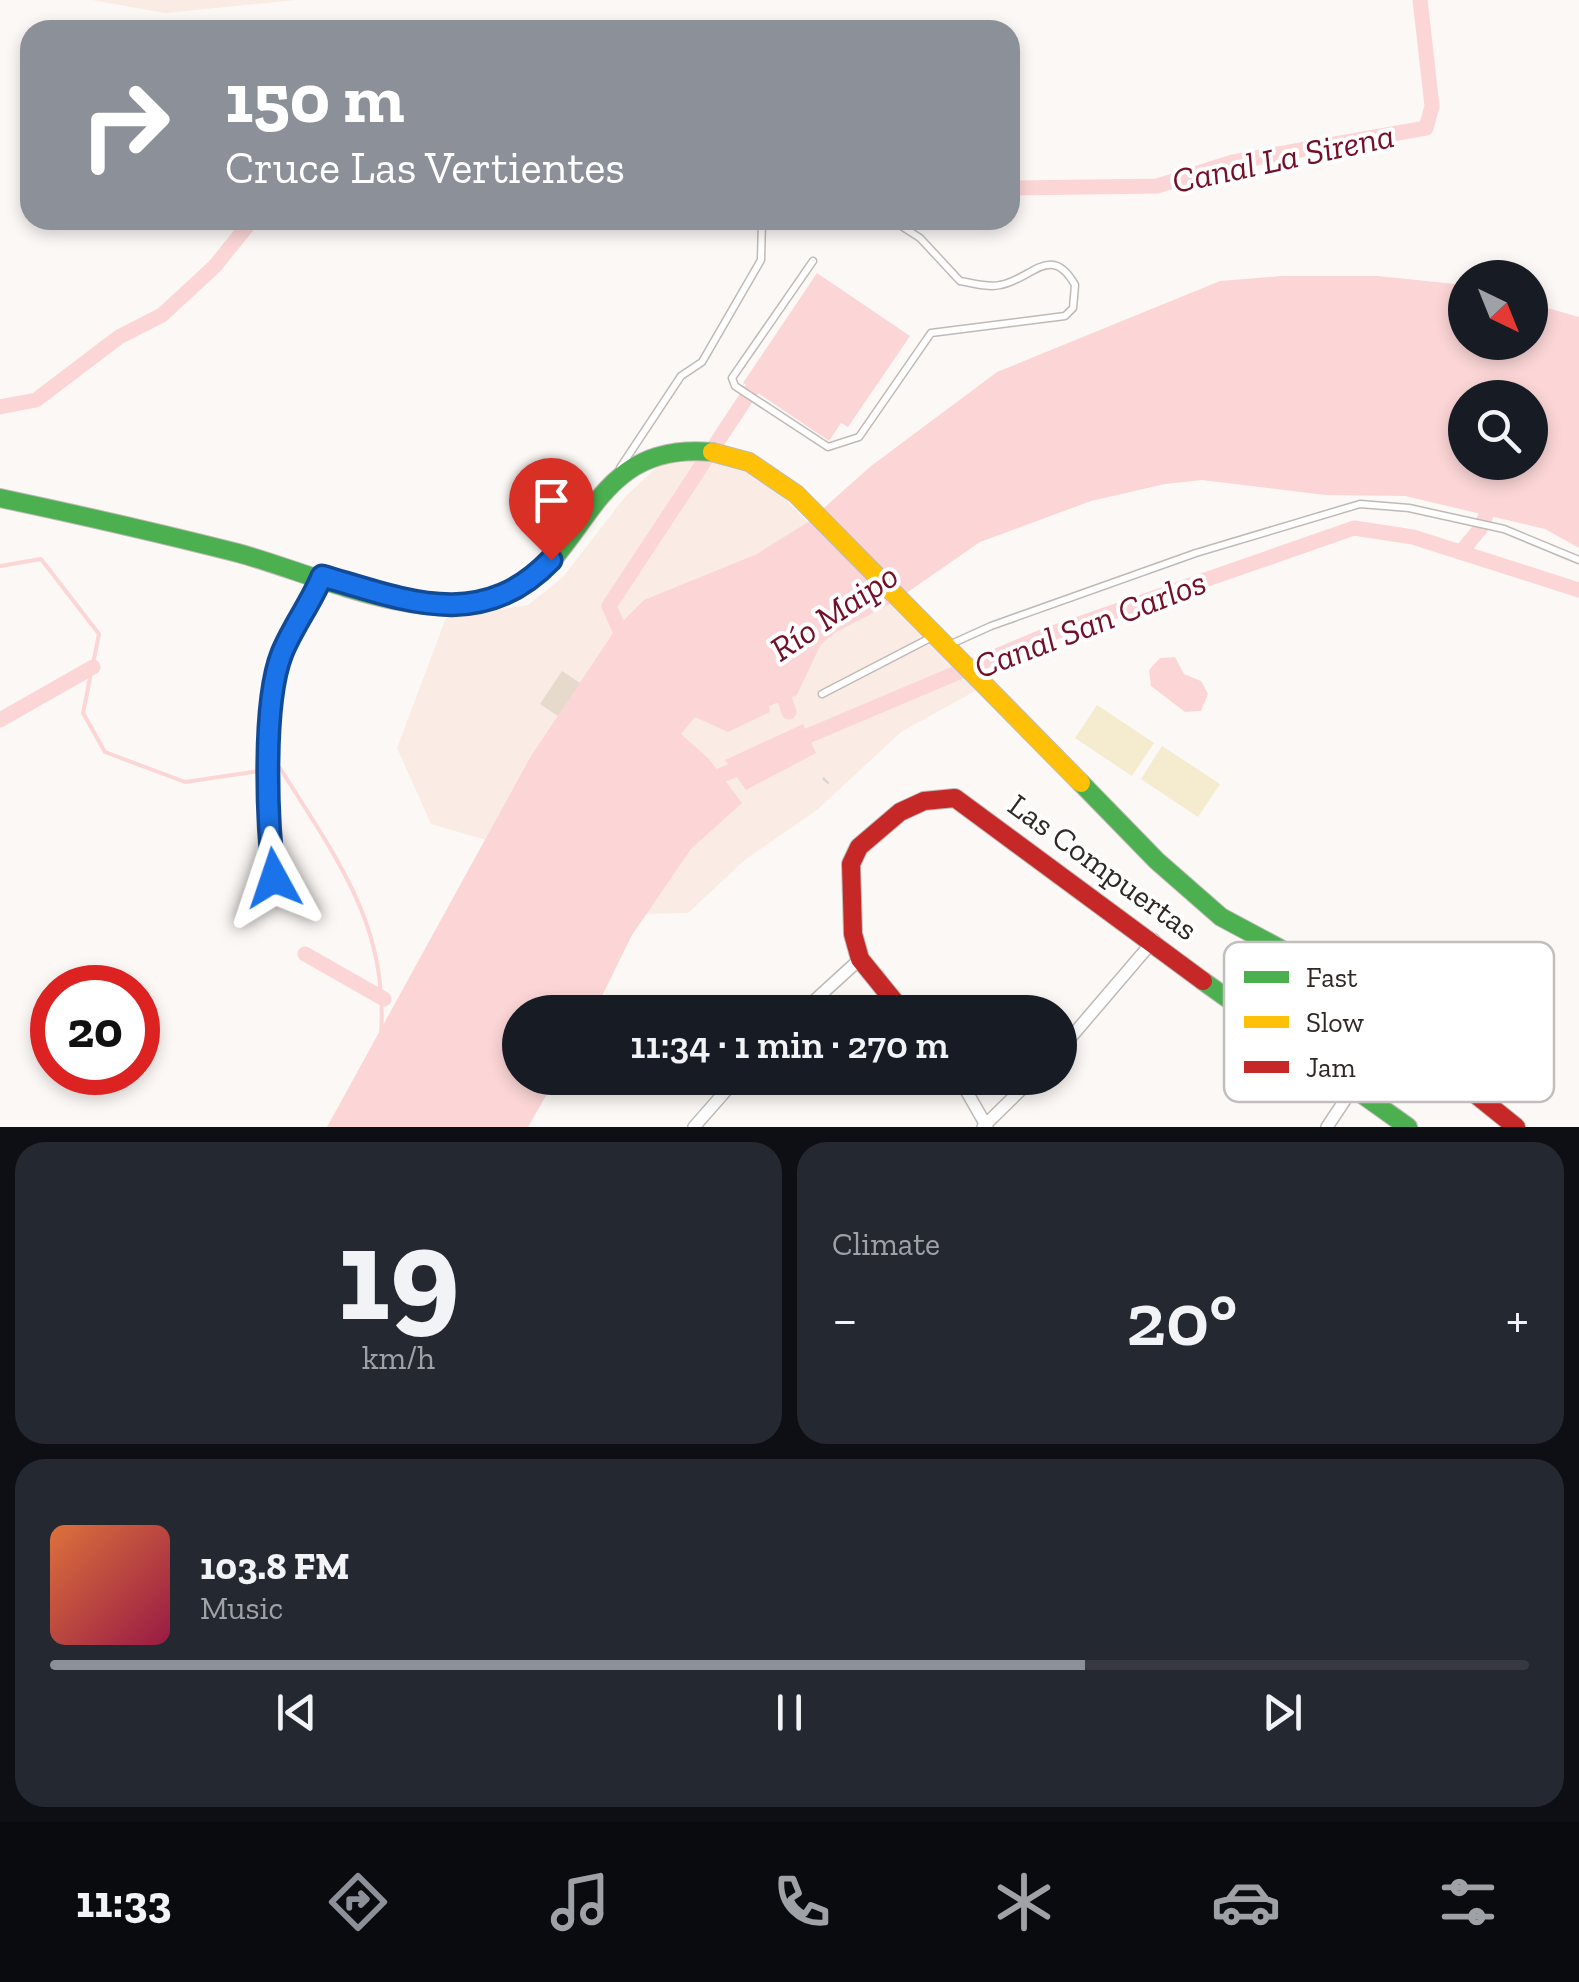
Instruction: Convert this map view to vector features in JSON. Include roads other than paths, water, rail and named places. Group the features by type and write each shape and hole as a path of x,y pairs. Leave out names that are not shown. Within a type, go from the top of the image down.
{"main road":[{"path":"0,498 434,605 486,602 535,577 567,543 615,479 660,452 731,454 768,472 808,506 1157,862 1221,917 1268,942"},
{"name":"Las Compuertas","path":"860,959 849,888 851,864 860,847 900,812 924,801 956,798 1224,994"},
{"path":"860,959 889,995"},
{"name":"Las Compuertas","path":"1368,1102 1408,1127"},
{"path":"1485,1102 1516,1127"}],"street":[{"path":"1077,1030 1154,940"},
{"path":"821,995 860,959"},
{"path":"694,1127 722,1095"},
{"path":"969,1095 986,1126 1016,1095"},
{"path":"1326,1127 1343,1102"}],"lane":[{"path":"615,479 681,376 702,362 761,260 762,230"},
{"path":"813,261 732,378 736,386 828,447 858,438 930,334 1065,316 1073,308 1075,285 1058,266 1048,264 1002,285 960,280 908,230"},
{"path":"822,694 991,626 1196,553 1360,504 1408,508 1504,529 1579,560"},
{"path":"284,900 274,878 269,837 272,686 283,651 322,576"}],"water":[{"path":"817,273 910,336 848,427 841,423 829,441 743,383"},
{"name":"Río Maipo","path":"1282,276 1378,276 1448,283 1448,360 1548,360 1548,308 1579,317 1579,548 1545,529 1405,496 1325,495 1202,480 1091,501 980,542 892,603 821,644 797,695 769,706 770,712 728,732 695,717 681,734 709,759 742,803 691,849 632,935 602,995 502,995 502,1095 546,1095 528,1127 327,1127 531,756 617,627 644,600 757,554 808,522 871,466 997,372 1220,281"},
{"path":"1175,657 1184,674 1201,681 1208,694 1201,711 1185,712 1151,686 1149,670 1160,658"},
{"path":"803,724 816,753 746,790 725,760"}],"waterway":[{"name":"Canal La Sirena","path":"1020,188 1157,186 1233,162 1426,128 1432,106 1420,0"},
{"name":"Canal La Sirena","path":"0,407 36,400 119,337 162,315 215,266 244,230"},
{"path":"625,642 609,606 752,389"},
{"path":"1461,552 1480,529 1492,501"},
{"name":"Canal San Carlos","path":"791,743 1044,636 1354,528 1413,537 1579,590"},
{"path":"0,566 41,559 99,634 83,713 105,752 185,782 280,768 338,862 367,925 381,995 381,1035"},
{"path":"0,720 93,667"},
{"name":"Río Maipo","path":"779,683 789,712"},
{"name":"Canal San Carlos","path":"704,782 752,763"},
{"path":"305,954 384,999"}]}
